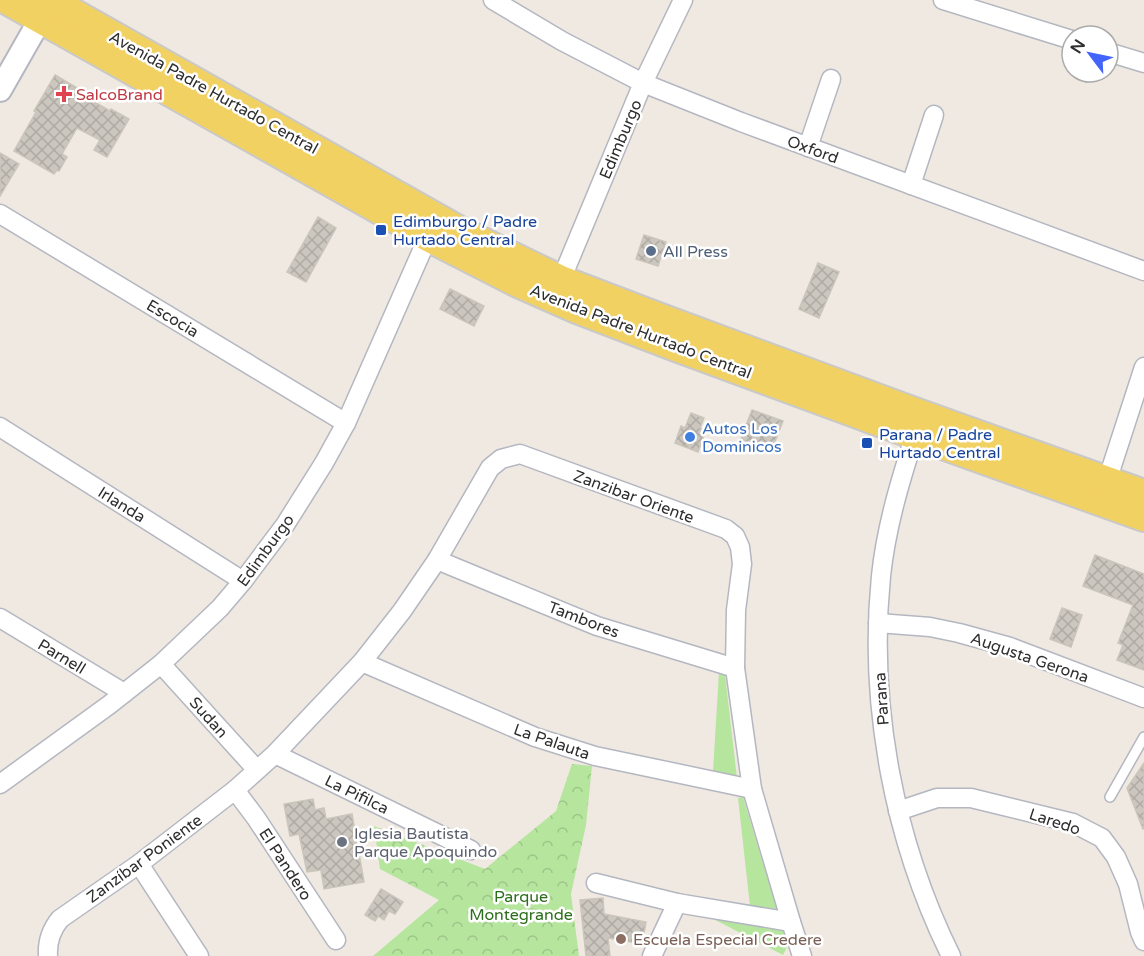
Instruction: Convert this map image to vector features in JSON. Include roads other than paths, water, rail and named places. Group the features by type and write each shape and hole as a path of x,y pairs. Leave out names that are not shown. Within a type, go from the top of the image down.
{"main road":[{"name":"Avenida Padre Hurtado Central","path":"7,0 48,5 450,225 561,280 1144,494"},
{"name":"Avenida Padre Hurtado Central","path":"48,5 428,237 516,282 577,309 915,435 1144,516"}],"street":[{"name":"Oxford","path":"494,0 562,41 643,83 808,147 1144,271"},
{"name":"Edimburgo","path":"561,280 643,83 683,0"},
{"path":"943,0 1060,36"},
{"path":"0,90 48,5"},
{"path":"1120,56 1144,63"},
{"path":"808,147 831,80"},
{"path":"911,185 934,115"},
{"name":"Escocia","path":"0,214 346,423"},
{"name":"Edimburgo","path":"0,784 161,664 220,608 243,581 285,525 346,423 428,237"},
{"path":"1107,481 1144,367"},
{"name":"Irlanda","path":"0,427 243,581"},
{"name":"Parana","path":"915,435 897,495 881,576 878,623 879,671 884,736 898,811 918,878 951,956"},
{"name":"Zanzibar Oriente","path":"257,770 362,662 402,611 437,560 490,468 501,459 520,454 726,529 735,536 740,547 742,564 736,610 735,668 752,789 791,922 796,952"},
{"name":"Tambores","path":"437,560 597,626 735,668"},
{"name":"Parnell","path":"0,618 124,693"},
{"name":"Augusta Gerona","path":"878,623 930,627 980,638 1010,647 1144,698"},
{"name":"La Palauta","path":"362,662 535,737 595,756 752,789"},
{"name":"Sudan","path":"161,664 257,770"},
{"name":"La Pifilca","path":"274,754 471,850"},
{"name":"Zanzíbar Poniente","path":"48,956 48,940 60,919 139,864 235,790 257,770"},
{"name":"El Pandero","path":"235,790 336,940"},
{"name":"Laredo","path":"898,811 937,798 971,798 1073,823 1102,838 1116,857 1128,884 1144,941"},
{"path":"139,864 199,956"},
{"path":"596,883 677,903 791,922"},
{"path":"652,956 677,903"}],"lane":[{"path":"1110,797 1144,737"}],"place":[{"name":"SalcoBrand","path":"64,94"},
{"name":"Edimburgo / Padre Hurtado Central","path":"381,230"},
{"name":"All Press","path":"651,251"},
{"name":"Autos Los Dominicos","path":"690,437"},
{"name":"Parana / Padre Hurtado Central","path":"867,443"},
{"name":"Iglesia Bautista Parque Apoquindo","path":"342,842"},
{"name":"Escuela Especial Credere","path":"621,939"}],"park label":[{"name":"Parque Montegrande","path":"521,905"}]}
